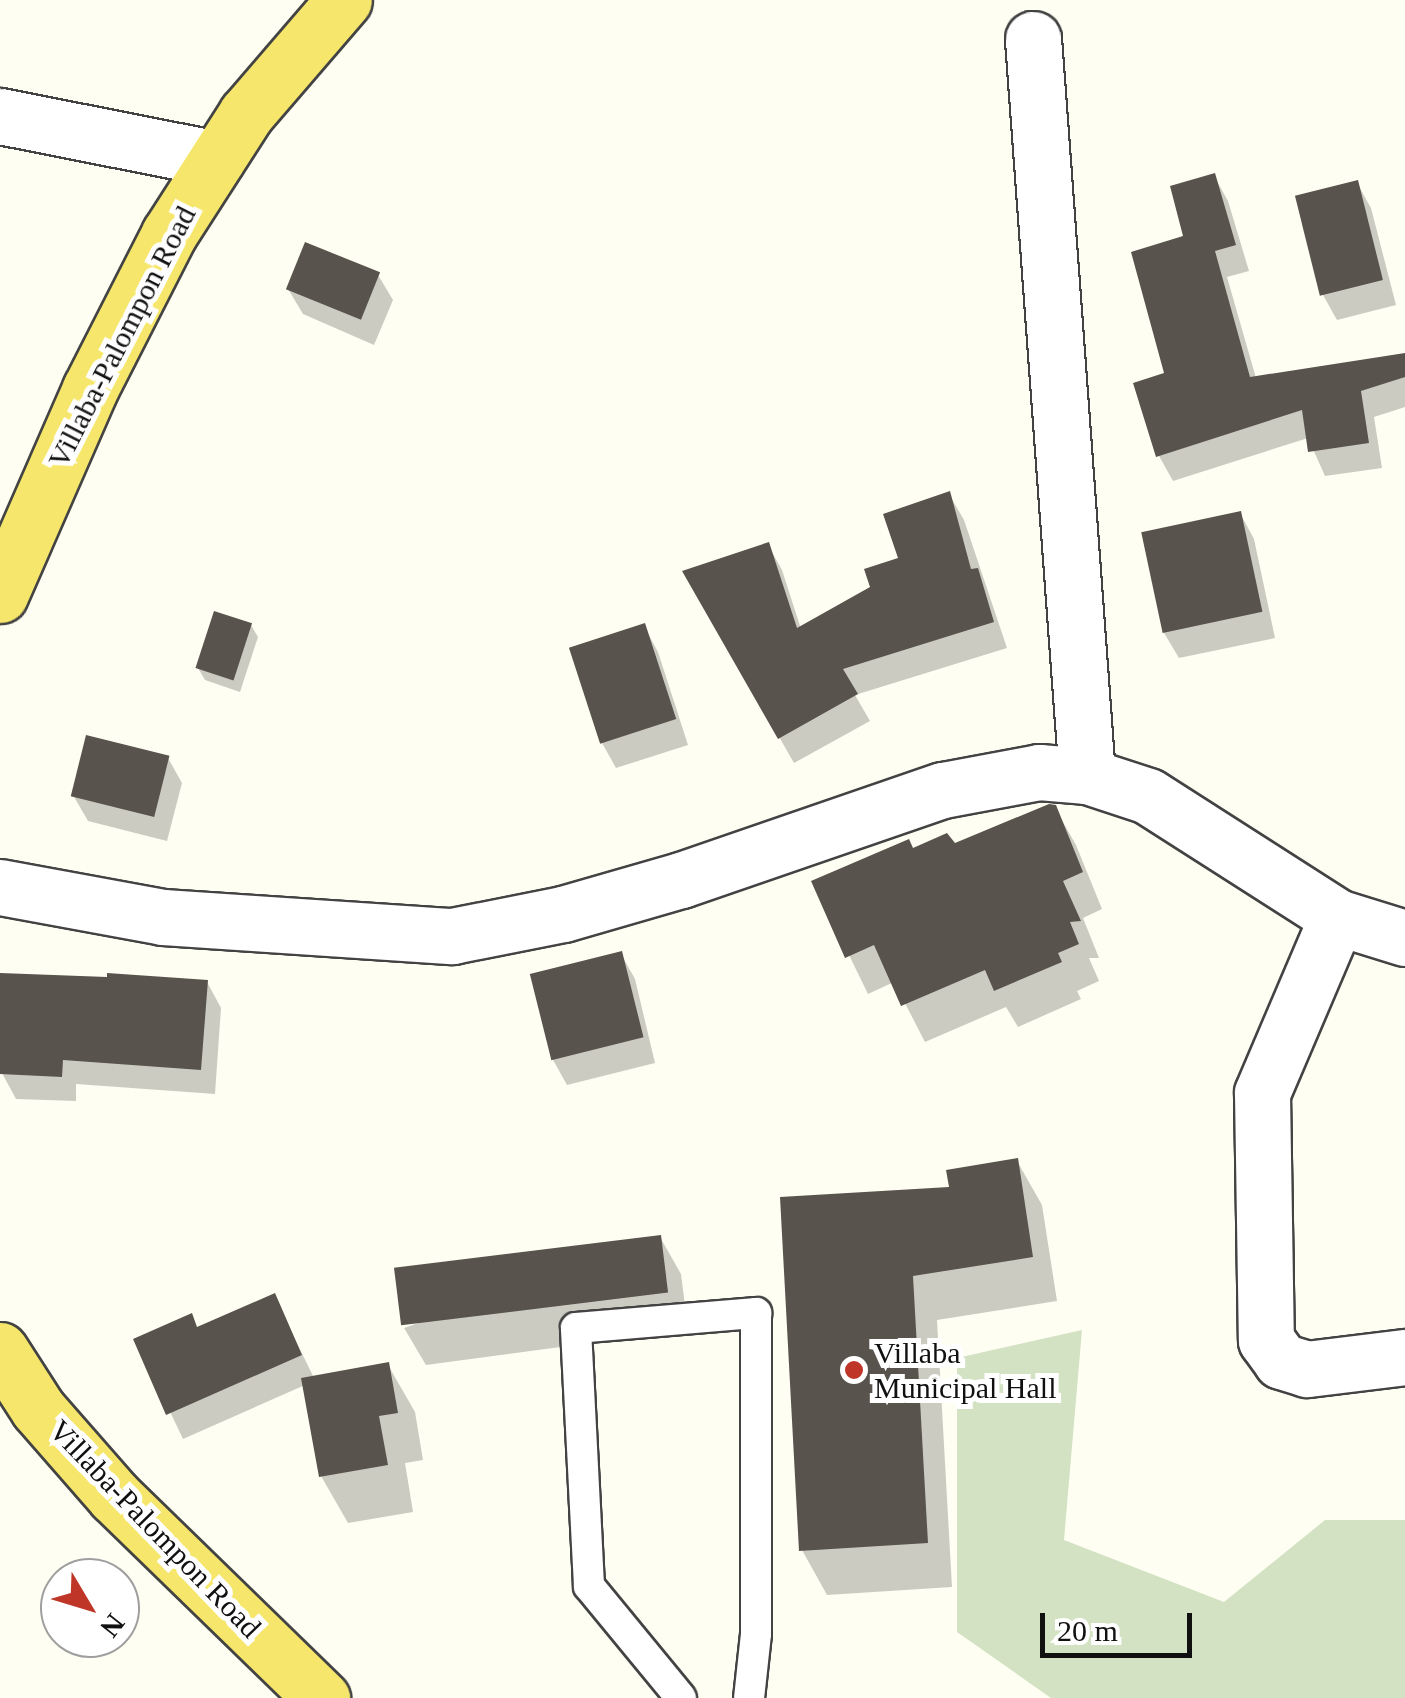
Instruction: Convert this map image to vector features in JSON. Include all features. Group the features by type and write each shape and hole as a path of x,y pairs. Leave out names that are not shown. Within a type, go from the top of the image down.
{"main road":[{"name":"Villaba-Palompon Road","path":"0,595 90,388 168,234 270,84 344,0"},
{"name":"Villaba-Palompon Road","path":"0,1350 38,1409 115,1497 322,1698"}],"street":[{"path":"1033,39 1087,776"},
{"path":"0,116 217,160"},
{"path":"0,887 162,917 452,936 563,914 681,880 943,790 1038,772 1087,776 1148,796 1337,917 1405,938"},
{"path":"1337,917 1262,1093 1266,1340 1280,1361 1306,1369 1405,1357"}],"lane":[{"path":"681,1698 590,1586 576,1328 756,1313 756,1634 749,1698"}],"green space":[{"path":"1082,1330 1064,1540 1224,1602 1325,1520 1405,1520 1405,1698 1051,1698 957,1632 957,1358"}],"building":[{"path":"1215,173 1236,245 1215,251 1250,377 1405,353 1405,377 1361,391 1369,443 1308,452 1302,410 1156,457 1133,383 1164,373 1131,252 1183,236 1170,186"},
{"path":"1358,180 1383,280 1320,296 1295,196"},
{"path":"305,242 380,272 361,320 286,289"},
{"path":"950,491 971,569 978,568 994,622 843,669 858,694 778,739 682,571 769,542 797,628 870,587 864,569 898,558 883,514"},
{"path":"1241,511 1262,612 1163,633 1141,532"},
{"path":"214,611 252,623 234,680 195,668"},
{"path":"645,623 676,719 600,744 569,648"},
{"path":"86,735 169,756 154,817 71,796"},
{"path":"1049,804 1056,805 1083,872 1063,881 1081,921 1070,922 1079,944 1058,953 1062,962 994,991 985,970 901,1006 874,945 845,958 811,881 909,839 913,848 947,833 955,843"},
{"path":"622,951 644,1037 551,1060 530,974"},
{"path":"0,973 107,977 107,973 208,980 201,1070 63,1060 62,1077 0,1074"},
{"name":"Villaba Municipal Hall","path":"1018,1158 1033,1257 913,1276 928,1543 799,1551 780,1197 949,1187 946,1170"},
{"path":"661,1235 668,1293 401,1325 394,1268"},
{"path":"275,1293 302,1355 166,1415 133,1339 192,1313 197,1327"},
{"path":"389,1362 398,1413 379,1416 388,1465 319,1477 301,1378"}],"place":[{"name":"Villaba Municipal Hall","path":"854,1370"}]}
